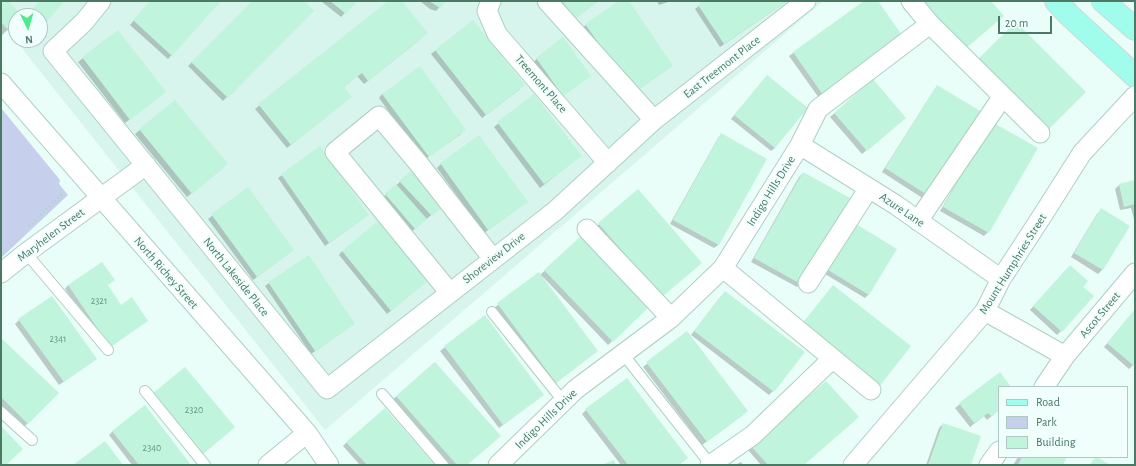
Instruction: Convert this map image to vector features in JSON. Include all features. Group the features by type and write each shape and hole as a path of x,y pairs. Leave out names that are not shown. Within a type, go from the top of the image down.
{"main road":[{"path":"1056,1 1078,24 1135,76"},
{"path":"1103,1 1135,29"}],"street":[{"name":"North Lakeside Place","path":"102,1 84,22 53,51 327,388"},
{"name":"Treemont Place","path":"490,1 486,11 497,34 608,162"},
{"path":"547,1 654,120"},
{"name":"East Treemont Place","path":"654,120 806,1"},
{"path":"910,1 930,24 1040,133"},
{"name":"Indigo Hills Drive","path":"498,465 576,389 671,318 723,268 800,145 818,109 930,24"},
{"name":"North Richey Street","path":"1,83 307,433 329,465"},
{"path":"918,220 1003,96"},
{"name":"Mount Humphries Street","path":"853,465 985,311 1001,279 1082,152 1135,96"},
{"path":"450,293 335,152 379,116 494,259"},
{"name":"Shoreview Drive","path":"327,388 555,211 654,120"},
{"name":"Azure Lane","path":"800,145 918,220 1001,279"},
{"path":"101,198 146,165"},
{"path":"808,283 869,188"},
{"name":"Maryhelen Street","path":"1,273 101,198"},
{"path":"587,229 671,318"},
{"path":"723,268 871,390"},
{"name":"Ascot Street","path":"1045,386 1065,356 1135,273"},
{"path":"985,311 1065,356"},
{"path":"710,465 753,435 832,359"},
{"path":"268,465 307,433"},
{"path":"989,465 998,452"}],"lane":[{"path":"26,253 108,350"},
{"path":"492,312 563,402"},
{"path":"623,354 710,465"},
{"path":"145,391 205,465"},
{"path":"382,394 443,465"},
{"path":"1,412 32,440"}],"path":[{"path":"23,231 62,194"}],"shaded area":[{"path":"1,1 823,1 325,430 22,48 48,48 48,8 8,8 8,31 1,22"}],"green space":[{"path":"1,108 60,180 59,184 68,195 1,258"}],"building":[{"path":"1,1 9,1 15,8 8,8 8,28 7,29 1,22"},
{"path":"39,1 64,1 48,21 48,8 33,8"},
{"path":"150,1 221,1 172,56 133,20"},
{"path":"252,1 305,1 314,11 228,98 191,62"},
{"path":"330,1 357,1 346,14"},
{"path":"388,1 402,1 428,33 368,81 362,73 344,87 352,97 291,145 258,104"},
{"path":"429,1 446,1 440,8"},
{"path":"562,1 598,1 575,19"},
{"path":"619,1 629,1 673,66 633,93 585,24"},
{"path":"703,1 787,1 724,44 698,5"},
{"path":"864,1 878,1 904,38 823,95 793,52"},
{"path":"923,1 991,1 1004,16 965,49"},
{"path":"473,20 525,85 486,115 435,50"},
{"path":"1016,22 1086,92 1049,129 979,58"},
{"path":"118,30 166,92 130,120 82,57"},
{"path":"563,37 591,76 563,96 536,58"},
{"path":"420,66 466,130 429,157 382,94"},
{"path":"767,75 808,108 775,148 734,115"},
{"path":"873,79 906,118 867,151 834,113"},
{"path":"937,85 982,112 929,196 885,168"},
{"path":"534,94 582,156 544,184 497,122"},
{"path":"175,100 228,164 192,194 139,129"},
{"path":"992,122 1038,148 989,233 943,207"},
{"path":"721,133 767,159 719,245 673,220"},
{"path":"479,135 528,202 488,230 440,163"},
{"path":"320,146 369,215 329,243 281,174"},
{"path":"411,171 443,206 432,216 399,181"},
{"path":"803,172 850,198 801,284 754,258"},
{"path":"1135,180 1135,204 1124,207 1119,184"},
{"path":"396,184 427,219 415,229 385,194"},
{"path":"248,187 294,250 257,277 211,214"},
{"path":"638,189 702,263 662,297 598,223"},
{"path":"1101,208 1130,226 1103,270 1074,253"},
{"path":"378,221 428,281 391,311 342,251"},
{"path":"856,224 897,249 869,295 828,270"},
{"path":"582,235 650,306 613,342 544,270"},
{"path":"309,255 355,324 315,351 268,282"},
{"path":"102,262 115,280 108,285 121,305 132,297 148,321 110,347 68,285"},
{"path":"1070,265 1088,281 1083,287 1094,296 1062,332 1033,306"},
{"path":"539,272 598,351 556,383 497,303"},
{"path":"833,285 911,346 879,387 801,325"},
{"path":"725,291 805,352 774,392 694,331"},
{"path":"52,296 97,359 64,382 18,319"},
{"path":"1135,309 1135,364 1134,366 1107,343"},
{"path":"485,315 544,395 503,425 444,346"},
{"path":"687,331 748,411 707,442 646,362"},
{"path":"2,339 59,393 28,424 1,397"},
{"path":"435,362 501,436 467,465 457,465 396,396"},
{"path":"185,367 235,427 203,454 153,393"},
{"path":"1000,372 1010,386 998,386 998,411 991,416 988,413 974,423 959,403"},
{"path":"627,378 688,458 679,465 628,465 585,409"},
{"path":"826,381 859,417 804,465 768,465 751,446"},
{"path":"145,405 191,465 139,465 112,431"},
{"path":"385,408 435,465 367,465 346,442"},
{"path":"943,423 981,436 971,465 928,465"},
{"path":"1,426 23,449 6,465 1,465"},
{"path":"105,441 123,465 73,465"},
{"path":"1022,458 1066,458 1063,465 1018,465"},
{"path":"1094,458 1099,458 1110,465 1090,465"},
{"path":"614,460 616,465 601,465"}]}
